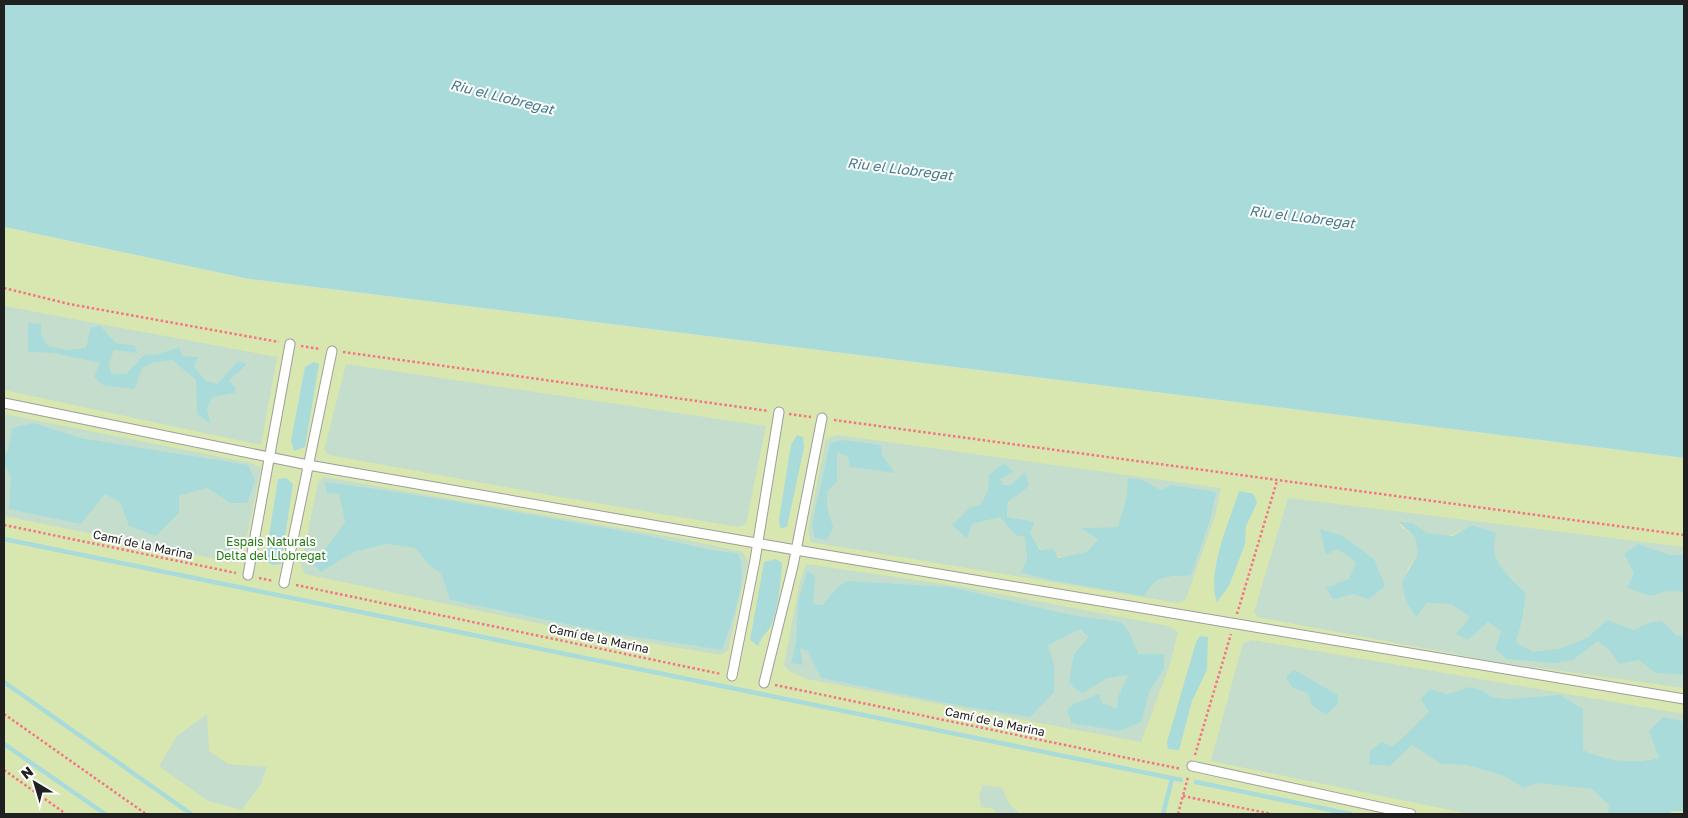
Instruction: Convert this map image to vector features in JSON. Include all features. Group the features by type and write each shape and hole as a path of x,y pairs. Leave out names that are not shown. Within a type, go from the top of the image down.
{"lane":[{"path":"248,575 290,344"},
{"path":"284,583 332,351"},
{"path":"4,403 308,465 758,544 1684,699"},
{"path":"732,676 758,544 779,412"},
{"path":"764,683 796,550 822,418"},
{"path":"1191,769 1411,814"}],"path":[{"path":"4,288 70,304 332,351 1684,535"},
{"path":"1178,814 1277,481"},
{"name":"Camí de la Marina","path":"4,525 732,676"},
{"name":"Camí de la Marina","path":"764,683 1191,769"},
{"path":"4,714 146,814"},
{"path":"4,770 66,814"},
{"path":"1183,796 1272,814"}],"green space":[{"name":"Espais Naturals Delta del Llobregat","path":"4,227 249,279 1684,458 1684,814 4,814"},
{"path":"4,306 277,357 261,445 4,390","holes":["41,324 41,334 48,346 68,350 86,346 91,327 107,333 116,343 133,345 121,351 114,350 109,364 110,374 126,374 145,354 155,355 179,347 183,356 198,357 194,366 205,380 217,384 238,361 246,364 229,382 235,393 213,397 207,409 211,423 197,414 196,380 172,360 152,363 103,385 101,363 53,353 28,352"]},
{"path":"346,364 766,426 746,524 739,527 329,455 324,450"},
{"path":"4,414 251,463 261,468 242,559 236,563 4,516 4,464 11,477 81,524 105,494 120,502 129,526 156,536 179,513 179,496 207,488 230,503 180,454 81,438 34,423 8,452 4,451"},
{"path":"837,435 1221,488 1215,516 1186,599 1178,603 811,542 808,530 826,439","holes":["830,443 882,455 894,472 850,467 848,457 837,452 837,482 827,492 827,508 812,524","989,475 1000,479 1003,485 1011,485 1007,517 1035,523 1030,533 1036,543 1047,554 1060,557 1088,552 1098,538 1082,528 1118,527 1126,499 1128,479 1154,486 1160,491 1215,491 1177,577 1165,575 1153,583 1021,572 1027,560 1025,537 1015,535 1000,517 972,524 970,508 981,505 988,491"]},
{"path":"324,477 677,538 743,552 748,562 728,650 721,655 556,627 305,574 301,566 318,482","holes":["339,494 738,553 722,650 615,634 451,600 441,573 429,565 415,548 386,544 354,552 321,572 311,562 329,544 345,522"]},
{"path":"1288,498 1684,547 1684,555 1670,555 1638,544 1624,554 1635,573 1627,588 1651,596 1668,591 1684,592 1684,635 1677,636 1649,623 1634,630 1607,620 1588,637 1563,648 1533,652 1516,642 1522,621 1526,593 1499,566 1492,544 1472,525 1456,533 1440,536 1427,533 1411,525 1398,524 1415,537 1418,553 1407,570 1416,617 1427,603 1451,604 1470,617 1457,634 1468,640 1488,622 1501,631 1495,649 1573,660 1598,641 1610,651 1619,664 1639,660 1655,673 1684,675 1684,688 1497,662 1258,617 1254,612","holes":["1343,536 1374,559 1385,587 1353,594 1349,579 1357,562 1338,549 1326,555"]},
{"path":"806,564 963,587 1168,626 1178,632 1170,664 1141,742 807,679 789,671 784,665 800,581","holes":["815,576 812,604 822,605 839,586 849,581 951,587 1071,615 1121,622 1128,630 1139,654 1164,669 1150,690 1141,722 1094,726 1071,723 1067,710 1099,694 1102,703 1117,710 1118,695 1128,675 1108,678 1083,692 1074,654 1088,636 1081,629 1048,645 1054,664 809,651 800,647 791,663 796,641 798,602"]},
{"path":"1252,640 1684,714 1684,721 1663,717 1659,758 1638,761 1611,760 1583,750 1583,709 1560,695 1506,699 1492,697 1482,690 1470,687 1447,694 1431,689 1429,712 1391,747 1390,766 1412,745 1441,764 1467,765 1504,776 1524,788 1536,783 1592,789 1609,805 1608,814 1470,814 1211,761 1243,643","holes":["1294,670 1312,682 1312,705 1308,693"]},
{"path":"207,714 209,751 228,764 267,767 261,784 242,810 208,801 159,766 177,736"},
{"path":"983,785 1002,788 1009,803 1020,814 997,814 994,809 981,807 979,795"}],"water":[{"name":"Riu el Llobregat","path":"4,4 1684,4 1684,458 249,279 4,227"},
{"path":"28,323 41,324 41,334 48,346 68,350 86,347 91,327 100,326 116,343 133,345 138,353 114,350 109,364 111,374 126,374 145,354 155,355 179,347 183,356 198,357 194,366 205,380 217,384 238,361 247,364 229,381 235,387 235,393 213,397 207,409 211,424 197,414 196,380 172,360 152,363 142,368 134,389 103,385 94,377 100,363 53,353 28,352"},
{"path":"314,362 319,364 305,447 294,451 291,441 305,367"},
{"path":"34,423 81,438 248,465 255,481 247,503 230,503 207,488 179,496 179,513 156,536 129,526 120,502 105,494 81,524 9,509 11,477 4,464 4,451 8,452 12,428"},
{"path":"797,435 803,437 804,448 787,527 780,528 779,519 791,445"},
{"path":"842,440 881,445 882,455 895,473 850,467 848,457 837,452 837,482 827,492 827,508 833,527 827,540 815,538 812,524 830,443"},
{"path":"1004,463 1013,472 1000,479 1003,485 1011,485 1025,472 1029,486 1008,502 1007,517 1035,522 1030,533 1040,550 1053,549 1058,558 1087,552 1098,539 1081,528 1118,527 1126,499 1128,478 1142,480 1160,490 1172,485 1216,492 1211,517 1191,575 1163,578 1154,583 1144,596 1050,580 1021,572 1027,560 1025,537 1015,535 1000,517 972,524 967,538 952,525 970,508 981,504 988,491 989,475"},
{"path":"286,478 293,484 281,564 272,565 265,560 278,479"},
{"path":"324,482 479,506 738,553 742,574 738,601 722,650 615,634 450,600 441,573 429,565 415,548 386,544 354,552 321,572 311,562 329,544 345,522 339,494 327,493"},
{"path":"1239,491 1254,494 1257,503 1246,526 1245,544 1229,586 1217,602 1214,590 1217,561 1220,546"},
{"path":"1399,522 1412,523 1427,533 1453,536 1472,525 1496,533 1494,543 1497,559 1506,573 1526,593 1522,621 1516,642 1533,652 1563,648 1588,637 1607,620 1634,630 1649,623 1662,621 1677,636 1684,635 1684,675 1655,673 1639,660 1619,664 1610,651 1598,641 1573,660 1554,663 1507,659 1495,649 1501,631 1488,622 1468,640 1456,634 1470,617 1451,604 1427,603 1416,617 1406,601 1402,583 1418,553 1415,537"},
{"path":"1320,529 1343,536 1374,559 1385,586 1369,599 1353,594 1333,599 1326,588 1349,579 1356,562 1338,549 1326,555"},
{"path":"1638,544 1670,555 1684,555 1684,592 1668,591 1651,596 1627,588 1634,573 1624,554"},
{"path":"776,559 782,563 777,603 771,626 758,646 750,640 764,562"},
{"path":"807,571 815,576 813,604 822,605 839,586 848,581 951,587 1071,615 1121,622 1128,630 1139,654 1164,654 1164,669 1150,690 1141,722 1120,731 1071,723 1067,710 1074,704 1099,694 1102,703 1117,709 1118,696 1128,675 1108,678 1082,693 1073,687 1069,681 1074,654 1088,637 1081,629 1048,645 1054,664 1054,692 1030,717 962,706 821,678 808,651 800,648 803,665 791,663 796,641 798,602"},
{"path":"1200,636 1208,637 1207,670 1192,701 1179,750 1168,749 1167,742 1196,642"},
{"path":"1294,670 1338,695 1338,704 1326,715 1312,705 1308,693 1293,688 1286,677"},
{"path":"1470,687 1482,690 1492,697 1506,699 1560,695 1583,709 1583,750 1620,761 1659,758 1649,731 1663,717 1684,721 1684,811 1673,811 1668,814 1608,814 1609,805 1592,789 1537,783 1524,788 1504,776 1467,765 1441,764 1412,745 1390,766 1369,764 1370,751 1382,742 1391,747 1429,712 1421,699 1430,689 1447,694"}],"waterway":[{"path":"4,539 1181,780"},
{"path":"4,682 191,814"},
{"path":"4,744 105,814"},
{"path":"1163,814 1172,779"},
{"path":"1196,782 1350,814"}]}
